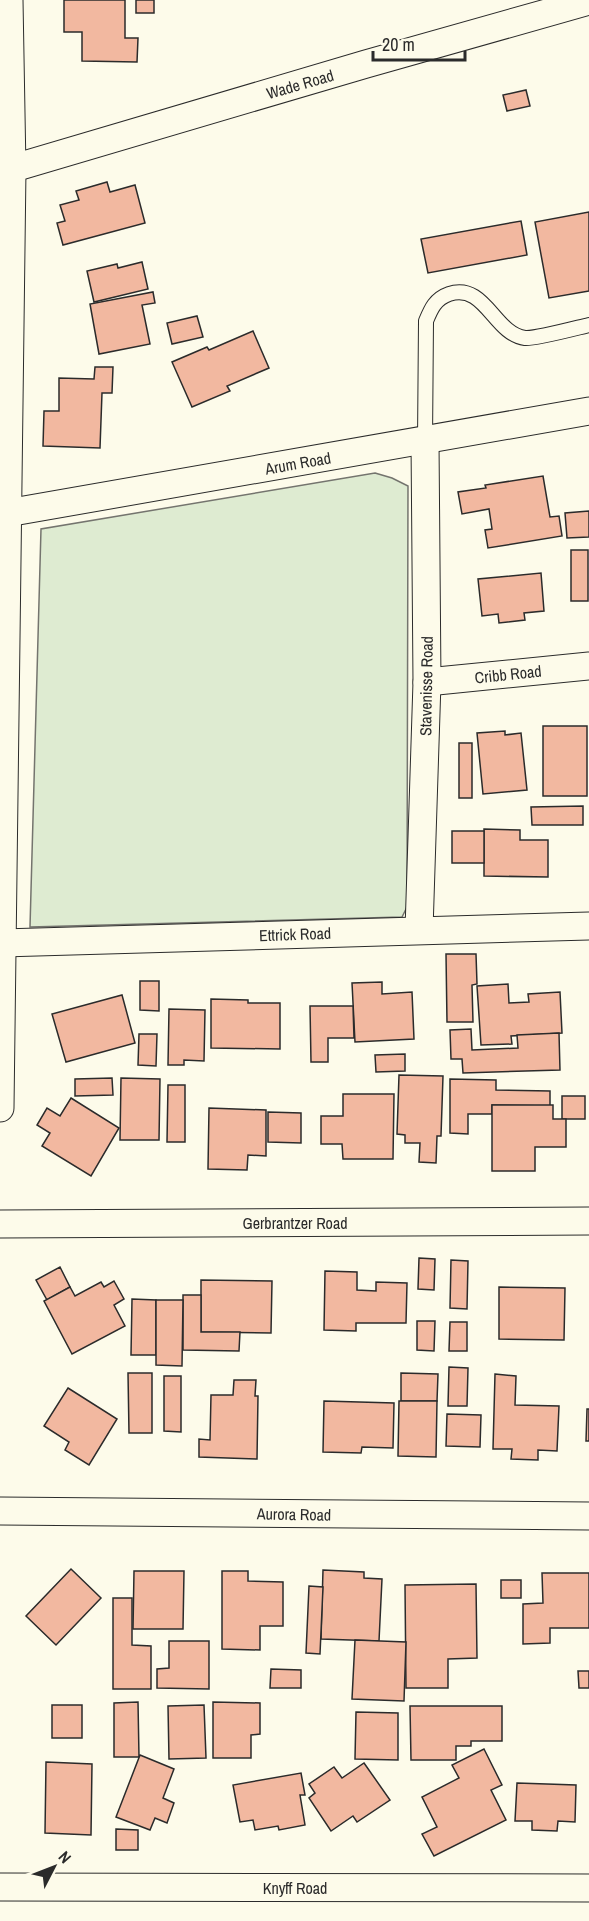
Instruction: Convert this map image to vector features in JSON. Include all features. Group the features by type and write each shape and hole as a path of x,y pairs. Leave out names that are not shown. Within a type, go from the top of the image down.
{"street":[{"path":"0,1108 3,672 7,513 6,171 9,0"},
{"name":"Wade Road","path":"6,171 354,68 589,2"},
{"name":"Arum Road","path":"7,513 589,411"},
{"name":"Stavenisse Road","path":"419,930 427,681 425,441"},
{"name":"Cribb Road","path":"427,681 589,666"},
{"name":"Ettrick Road","path":"2,943 589,926"},
{"name":"Gerbrantzer Road","path":"0,1224 589,1221"},
{"name":"Aurora Road","path":"0,1511 589,1516"},
{"name":"Knyff Road","path":"0,1887 589,1888"}],"lane":[{"path":"425,441 426,321 432,306 442,297 454,292 477,298 504,326 525,338 589,325"}],"green space":[{"path":"375,473 408,486 407,907 402,917 30,927 41,529"}],"building":[{"path":"64,0 125,0 125,38 138,38 137,62 82,61 82,32 64,32"},
{"path":"136,0 154,0 154,13 136,13"},
{"path":"526,90 530,106 507,111 503,95"},
{"path":"107,182 110,192 135,185 145,223 63,245 57,223 65,221 60,205 79,200 76,191"},
{"path":"589,212 589,291 549,298 535,222"},
{"path":"521,221 527,255 428,273 421,239"},
{"path":"142,262 148,289 94,302 87,271 117,264 118,268"},
{"path":"153,292 155,303 142,305 150,344 99,354 90,304"},
{"path":"197,316 203,337 172,344 167,323"},
{"path":"253,331 269,368 227,386 230,391 192,407 172,362 207,347 209,350"},
{"path":"95,367 113,367 112,393 102,393 100,448 43,446 44,411 59,411 59,378 94,379"},
{"path":"543,476 550,517 559,516 562,536 488,548 485,530 492,529 489,509 462,514 458,492 486,488 485,485"},
{"path":"589,511 589,537 567,538 565,513"},
{"path":"571,550 588,550 588,601 571,601"},
{"path":"541,573 544,611 524,613 525,620 499,623 498,614 482,616 478,579"},
{"path":"543,726 587,726 587,796 543,796"},
{"path":"505,731 505,735 521,733 527,790 483,794 477,733"},
{"path":"459,743 472,743 472,798 459,798"},
{"path":"583,806 583,825 532,825 531,807"},
{"path":"484,829 520,830 520,840 548,840 548,877 484,876"},
{"path":"452,831 484,831 484,863 452,863"},
{"path":"446,954 476,954 477,984 472,985 473,1022 447,1022"},
{"path":"140,981 159,981 159,1011 140,1010"},
{"path":"382,982 382,994 412,992 414,1039 355,1042 352,983"},
{"path":"508,984 509,1003 529,1002 528,994 560,992 562,1033 511,1036 512,1044 481,1045 477,986"},
{"path":"122,995 135,1043 66,1062 52,1014"},
{"path":"211,999 248,1000 248,1003 280,1003 280,1049 211,1048"},
{"path":"310,1006 353,1006 354,1038 328,1038 328,1062 311,1062"},
{"path":"169,1009 205,1010 204,1061 184,1060 184,1065 168,1065"},
{"path":"471,1029 472,1050 518,1048 517,1035 559,1033 560,1070 463,1073 462,1059 451,1059 450,1030"},
{"path":"139,1034 157,1034 156,1066 138,1065"},
{"path":"405,1054 405,1071 376,1072 375,1055"},
{"path":"399,1075 443,1076 441,1136 437,1136 436,1163 419,1162 420,1143 405,1143 405,1135 397,1134"},
{"path":"112,1078 113,1095 75,1096 75,1079"},
{"path":"121,1078 160,1079 159,1140 120,1140"},
{"path":"450,1079 496,1080 496,1090 550,1091 550,1106 492,1105 492,1114 468,1114 468,1134 450,1133"},
{"path":"168,1085 185,1085 185,1142 167,1142"},
{"path":"343,1094 394,1094 393,1159 343,1159 342,1144 321,1144 321,1116 343,1116"},
{"path":"562,1096 585,1096 585,1119 562,1119"},
{"path":"71,1098 119,1128 91,1176 42,1146 50,1133 37,1125 47,1108 60,1116"},
{"path":"492,1105 553,1105 553,1119 566,1119 566,1147 535,1147 535,1171 492,1171"},
{"path":"209,1108 266,1110 266,1156 248,1155 247,1170 208,1169"},
{"path":"268,1112 301,1113 301,1143 268,1142"},
{"path":"419,1258 435,1259 434,1290 418,1289"},
{"path":"451,1260 468,1261 467,1309 450,1308"},
{"path":"60,1267 70,1287 47,1300 36,1280"},
{"path":"325,1271 357,1272 357,1290 376,1291 376,1282 407,1283 406,1323 356,1323 356,1331 324,1330"},
{"path":"201,1280 272,1281 271,1333 201,1332"},
{"path":"114,1281 124,1299 114,1305 125,1326 72,1354 44,1301 70,1287 75,1296 101,1282 104,1287"},
{"path":"499,1287 565,1288 564,1340 499,1339"},
{"path":"183,1295 201,1295 201,1332 240,1332 239,1351 183,1350"},
{"path":"132,1299 156,1300 156,1355 131,1355"},
{"path":"156,1300 183,1300 182,1366 156,1365"},
{"path":"417,1321 435,1321 434,1351 417,1350"},
{"path":"450,1322 467,1322 467,1351 449,1351"},
{"path":"449,1367 468,1368 467,1406 448,1406"},
{"path":"128,1373 152,1373 152,1433 129,1433"},
{"path":"401,1373 438,1374 437,1401 401,1401"},
{"path":"495,1374 516,1376 515,1405 559,1406 557,1451 538,1450 538,1460 511,1459 512,1449 493,1449"},
{"path":"164,1376 181,1376 181,1432 164,1431"},
{"path":"234,1380 256,1380 257,1459 199,1457 199,1439 210,1440 211,1395 233,1395"},
{"path":"68,1388 117,1419 89,1465 65,1450 69,1442 44,1426"},
{"path":"324,1401 394,1403 393,1448 362,1447 361,1453 323,1452"},
{"path":"399,1401 437,1401 436,1457 398,1456"},
{"path":"587,1409 589,1409 589,1441 586,1441"},
{"path":"447,1414 481,1415 480,1447 446,1446"},
{"path":"71,1569 101,1598 56,1645 26,1616"},
{"path":"323,1570 364,1572 364,1578 382,1579 379,1641 321,1639"},
{"path":"134,1571 184,1571 183,1629 133,1629"},
{"path":"222,1571 248,1571 248,1581 283,1582 283,1626 260,1626 260,1650 222,1649"},
{"path":"542,1573 589,1573 589,1628 550,1628 550,1643 523,1644 523,1604 543,1603"},
{"path":"501,1580 521,1580 521,1598 501,1598"},
{"path":"476,1584 477,1658 448,1659 448,1688 406,1688 405,1585"},
{"path":"309,1586 323,1587 320,1654 306,1653"},
{"path":"113,1598 132,1598 132,1645 151,1646 151,1689 113,1689"},
{"path":"355,1640 406,1642 404,1701 352,1699"},
{"path":"169,1641 209,1641 209,1689 157,1688 157,1669 169,1668"},
{"path":"271,1669 301,1670 301,1688 270,1688"},
{"path":"578,1671 589,1671 589,1688 579,1688"},
{"path":"138,1702 139,1757 114,1757 114,1703"},
{"path":"213,1702 260,1703 260,1734 251,1735 251,1758 213,1758"},
{"path":"52,1705 82,1705 82,1738 52,1738"},
{"path":"204,1705 206,1758 169,1759 168,1706"},
{"path":"410,1706 502,1706 502,1741 471,1741 471,1746 456,1746 456,1760 411,1760"},
{"path":"356,1712 398,1713 398,1760 355,1759"},
{"path":"484,1749 502,1785 491,1790 506,1820 434,1856 422,1834 437,1827 422,1797 459,1778 452,1765"},
{"path":"140,1755 174,1769 163,1798 174,1803 167,1823 155,1818 150,1830 116,1817"},
{"path":"46,1762 92,1764 91,1835 45,1833"},
{"path":"364,1763 390,1800 357,1822 353,1816 331,1831 309,1798 315,1793 309,1784 334,1767 342,1778"},
{"path":"301,1773 305,1795 300,1795 305,1825 279,1830 278,1826 255,1830 253,1820 240,1822 233,1785"},
{"path":"517,1783 576,1785 575,1822 558,1821 557,1831 532,1830 532,1821 515,1821"},
{"path":"116,1829 138,1830 138,1850 116,1850"}]}
